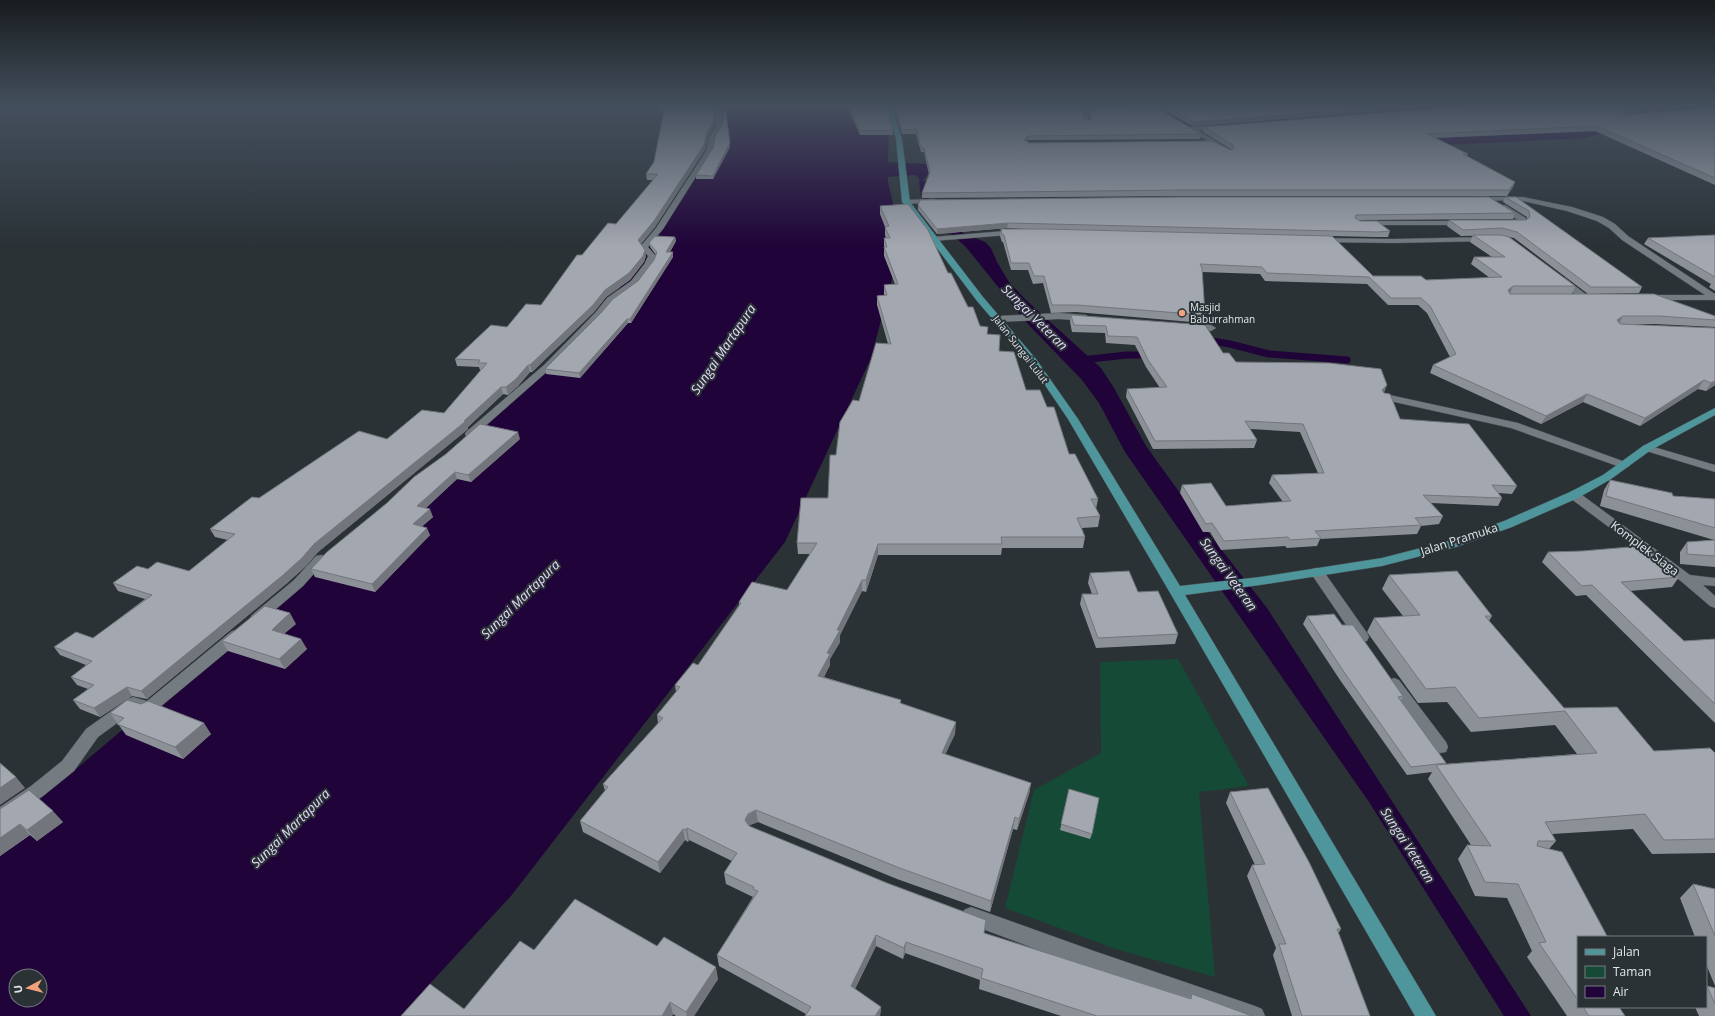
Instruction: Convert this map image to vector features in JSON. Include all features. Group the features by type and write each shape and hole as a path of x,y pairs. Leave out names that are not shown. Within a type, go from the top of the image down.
{"main road":[{"name":"Jalan Sungai Lulut","path":"900,152 906,202 932,239 980,299 999,319 1033,361 1073,419 1426,1016"},
{"name":"Jalan Pramuka","path":"1176,591 1260,581 1382,562 1452,544 1508,524 1574,495 1607,477 1647,448 1715,411"}],"street":[{"path":"460,443 547,367 598,315 610,300 634,282 650,263 652,256 644,247 659,229 708,152"},
{"path":"1466,199 1523,199 1575,211 1600,219 1715,297"},
{"path":"1489,199 1523,220 1523,222 1503,222"},
{"path":"906,202 937,201"},
{"path":"1360,223 1471,223"},
{"path":"932,239 1029,232"},
{"path":"1307,239 1394,241 1499,238"},
{"path":"1556,276 1589,298 1570,298"},
{"path":"1638,298 1715,297"},
{"path":"999,319 1059,316 1099,318"},
{"path":"1182,325 1211,328"},
{"path":"1385,397 1514,425 1624,465"},
{"path":"1647,448 1715,469"},
{"name":"Komplek Siaga","path":"1574,495 1687,579 1715,603"},
{"path":"0,816 37,791 68,766 92,733 133,703 149,708 292,588 330,551"},
{"path":"1317,572 1369,648"},
{"path":"1687,579 1715,582"},
{"path":"1386,672 1440,747"},
{"path":"953,909 1094,961 1254,1016"}],"green space":[{"path":"1178,659 1249,786 1199,792 1215,977 1116,949 1005,908 1034,790 1101,753 1100,662"}],"water":[{"path":"713,152 888,152 888,162 927,164 1141,152 1299,152 930,171 923,181 926,181 926,191 935,216 946,226 985,242 991,248 997,262 1009,282 1026,300 1101,368 1114,388 1146,446 1213,539 1267,608 1531,1016 1504,1016 1369,802 1125,452 1099,403 1082,380 1027,323 966,247 933,218 926,209 920,191 919,178 915,175 888,177 902,241 871,358 785,542 511,896 400,1016 0,1016 0,815 63,780 492,417 617,292"}],"building":[{"path":"656,152 699,152 654,221 638,240 645,250 643,256 629,273 605,290 593,305 530,365 528,365 516,379 506,387 501,387 464,421 466,421 314,544 302,558 282,576 141,691 127,687 94,708 73,700 94,685 71,677 92,661 54,647 76,632 93,638 152,595 113,583 137,566 148,569 157,562 189,571 235,534 210,529 252,497 259,498 359,431 387,439 422,410 444,413 487,363 478,363 480,360 455,359 491,325 507,327 526,304 541,305 577,255 582,255 608,223 616,224 658,174 646,174 654,162"},
{"path":"710,152 725,152 713,176 696,175"},
{"path":"925,152 1465,152 1468,154 1463,154 1515,182 1509,190 1181,190 922,193 930,172"},
{"path":"1657,152 1715,152 1715,178"},
{"path":"1181,197 1489,197 1515,213 1356,215 1355,218 1360,221 1377,221 1390,231 1377,232 1008,223 937,229 918,205 920,200"},
{"path":"1505,197 1516,197 1642,287 1591,287 1517,232 1502,228 1463,230 1449,220 1526,220 1530,217 1529,211"},
{"path":"908,204 928,230 948,273 951,273 968,307 973,307 980,326 988,327 987,334 1000,335 999,351 1014,352 1026,390 1040,390 1047,407 1054,407 1069,454 1075,454 1098,499 1091,499 1100,516 1077,518 1085,537 1001,537 1002,544 878,544 866,580 862,580 837,630 840,630 827,653 830,654 818,676 901,700 900,703 956,722 942,753 1031,783 1019,819 1015,817 991,901 897,867 756,810 748,814 745,820 749,826 887,883 986,920 984,933 1191,999 1192,994 1252,1016 1097,1016 981,978 983,969 906,942 904,948 876,935 851,986 881,1007 875,1016 805,1016 811,1007 717,955 758,891 753,889 754,887 724,873 737,853 687,828 686,830 683,829 658,862 580,821 608,787 603,784 663,718 657,715 680,687 675,685 693,663 698,665 741,603 739,602 752,582 787,590 817,543 797,543 801,498 828,498 830,455 836,455 840,422 853,400 859,401 876,343 891,344 877,296 887,295 884,285 898,284 884,247 887,247 884,238 890,238 885,227 889,226 880,206"},
{"path":"1001,229 1332,236 1373,276 1421,276 1426,280 1502,277 1474,257 1505,257 1473,235 1502,235 1509,237 1575,286 1513,286 1508,290 1510,294 1654,294 1715,316 1715,320 1659,316 1623,316 1617,320 1620,324 1715,328 1715,381 1711,383 1704,380 1645,418 1587,394 1546,416 1433,365 1456,354 1430,306 1421,298 1391,298 1369,277 1267,273 1262,267 1200,264 1202,268 1205,315 1077,305 1052,305 1044,276 1034,276 1029,263 1011,263"},
{"path":"1715,235 1715,277 1648,238"},
{"path":"655,236 675,237 666,252 673,252 630,319 627,319 579,373 545,369 613,299 638,281 654,260 657,252 649,243"},
{"path":"1071,315 1205,325 1223,353 1229,353 1236,362 1329,363 1381,369 1387,385 1382,390 1384,393 1390,394 1400,419 1469,424 1517,486 1492,485 1502,498 1423,495 1443,516 1415,518 1421,525 1315,531 1321,538 1290,540 1288,537 1224,541 1212,523 1206,524 1182,485 1211,483 1226,506 1291,501 1272,475 1324,473 1303,424 1245,421 1257,440 1155,441 1127,389 1167,387 1148,360 1137,337 1108,336 1106,326 1074,325"},
{"path":"480,424 518,432 468,475 455,472 417,506 430,509 413,524 427,528 372,584 311,569 327,552 387,503 414,477 446,454"},
{"path":"1610,480 1672,493 1673,496 1715,499 1715,528 1606,496"},
{"path":"1715,540 1715,556 1687,554 1687,542"},
{"path":"1642,546 1679,577 1621,582 1684,641 1715,639 1715,704 1592,585 1582,586 1548,552"},
{"path":"1129,571 1138,592 1158,591 1178,634 1098,638 1082,594 1098,594 1090,573"},
{"path":"1457,571 1492,616 1485,616 1564,708 1617,707 1654,751 1710,748 1715,753 1715,839 1664,840 1645,814 1545,822 1556,841 1538,841 1537,846 1562,852 1607,936 1577,936 1577,999 1539,943 1546,942 1518,884 1485,882 1467,845 1491,846 1436,765 1597,753 1565,711 1479,718 1455,687 1426,689 1374,618 1420,615 1389,575"},
{"path":"265,606 290,613 272,630 301,639 279,659 222,641"},
{"path":"1334,614 1342,625 1353,625 1403,696 1398,697 1446,763 1411,767 1344,672 1307,616"},
{"path":"127,700 141,704 148,701 204,723 175,747 117,724 124,718 110,713"},
{"path":"0,763 16,777 0,788"},
{"path":"1268,788 1309,862 1341,929 1337,929 1370,1016 1302,1016 1279,944 1286,944 1252,865 1265,864 1230,792"},
{"path":"1069,789 1099,798 1092,834 1061,824"},
{"path":"29,790 53,811 27,830 20,824 0,838 0,809"},
{"path":"1693,884 1715,889 1715,936"},
{"path":"575,899 657,946 664,937 716,967 686,1012 670,1002 662,1016 401,1016 430,984 464,1009 520,941 534,950"},
{"path":"1707,986 1715,988 1715,1004"},
{"path":"1584,1008 1620,1008 1625,1016 1589,1016"}],"waterway":[{"path":"1206,340 1230,344 1269,354 1347,360"},
{"path":"1081,360 1127,355 1151,355"}],"place":[{"name":"Masjid Baburrahman","path":"1182,313"}],"water label":[{"name":"Sungai Veteran","path":"1035,317"},
{"name":"Sungai Martapura","path":"723,349"},
{"name":"Sungai Veteran","path":"1229,574"},
{"name":"Sungai Martapura","path":"520,599"},
{"name":"Sungai Martapura","path":"290,828"},
{"name":"Sungai Veteran","path":"1408,845"}]}
